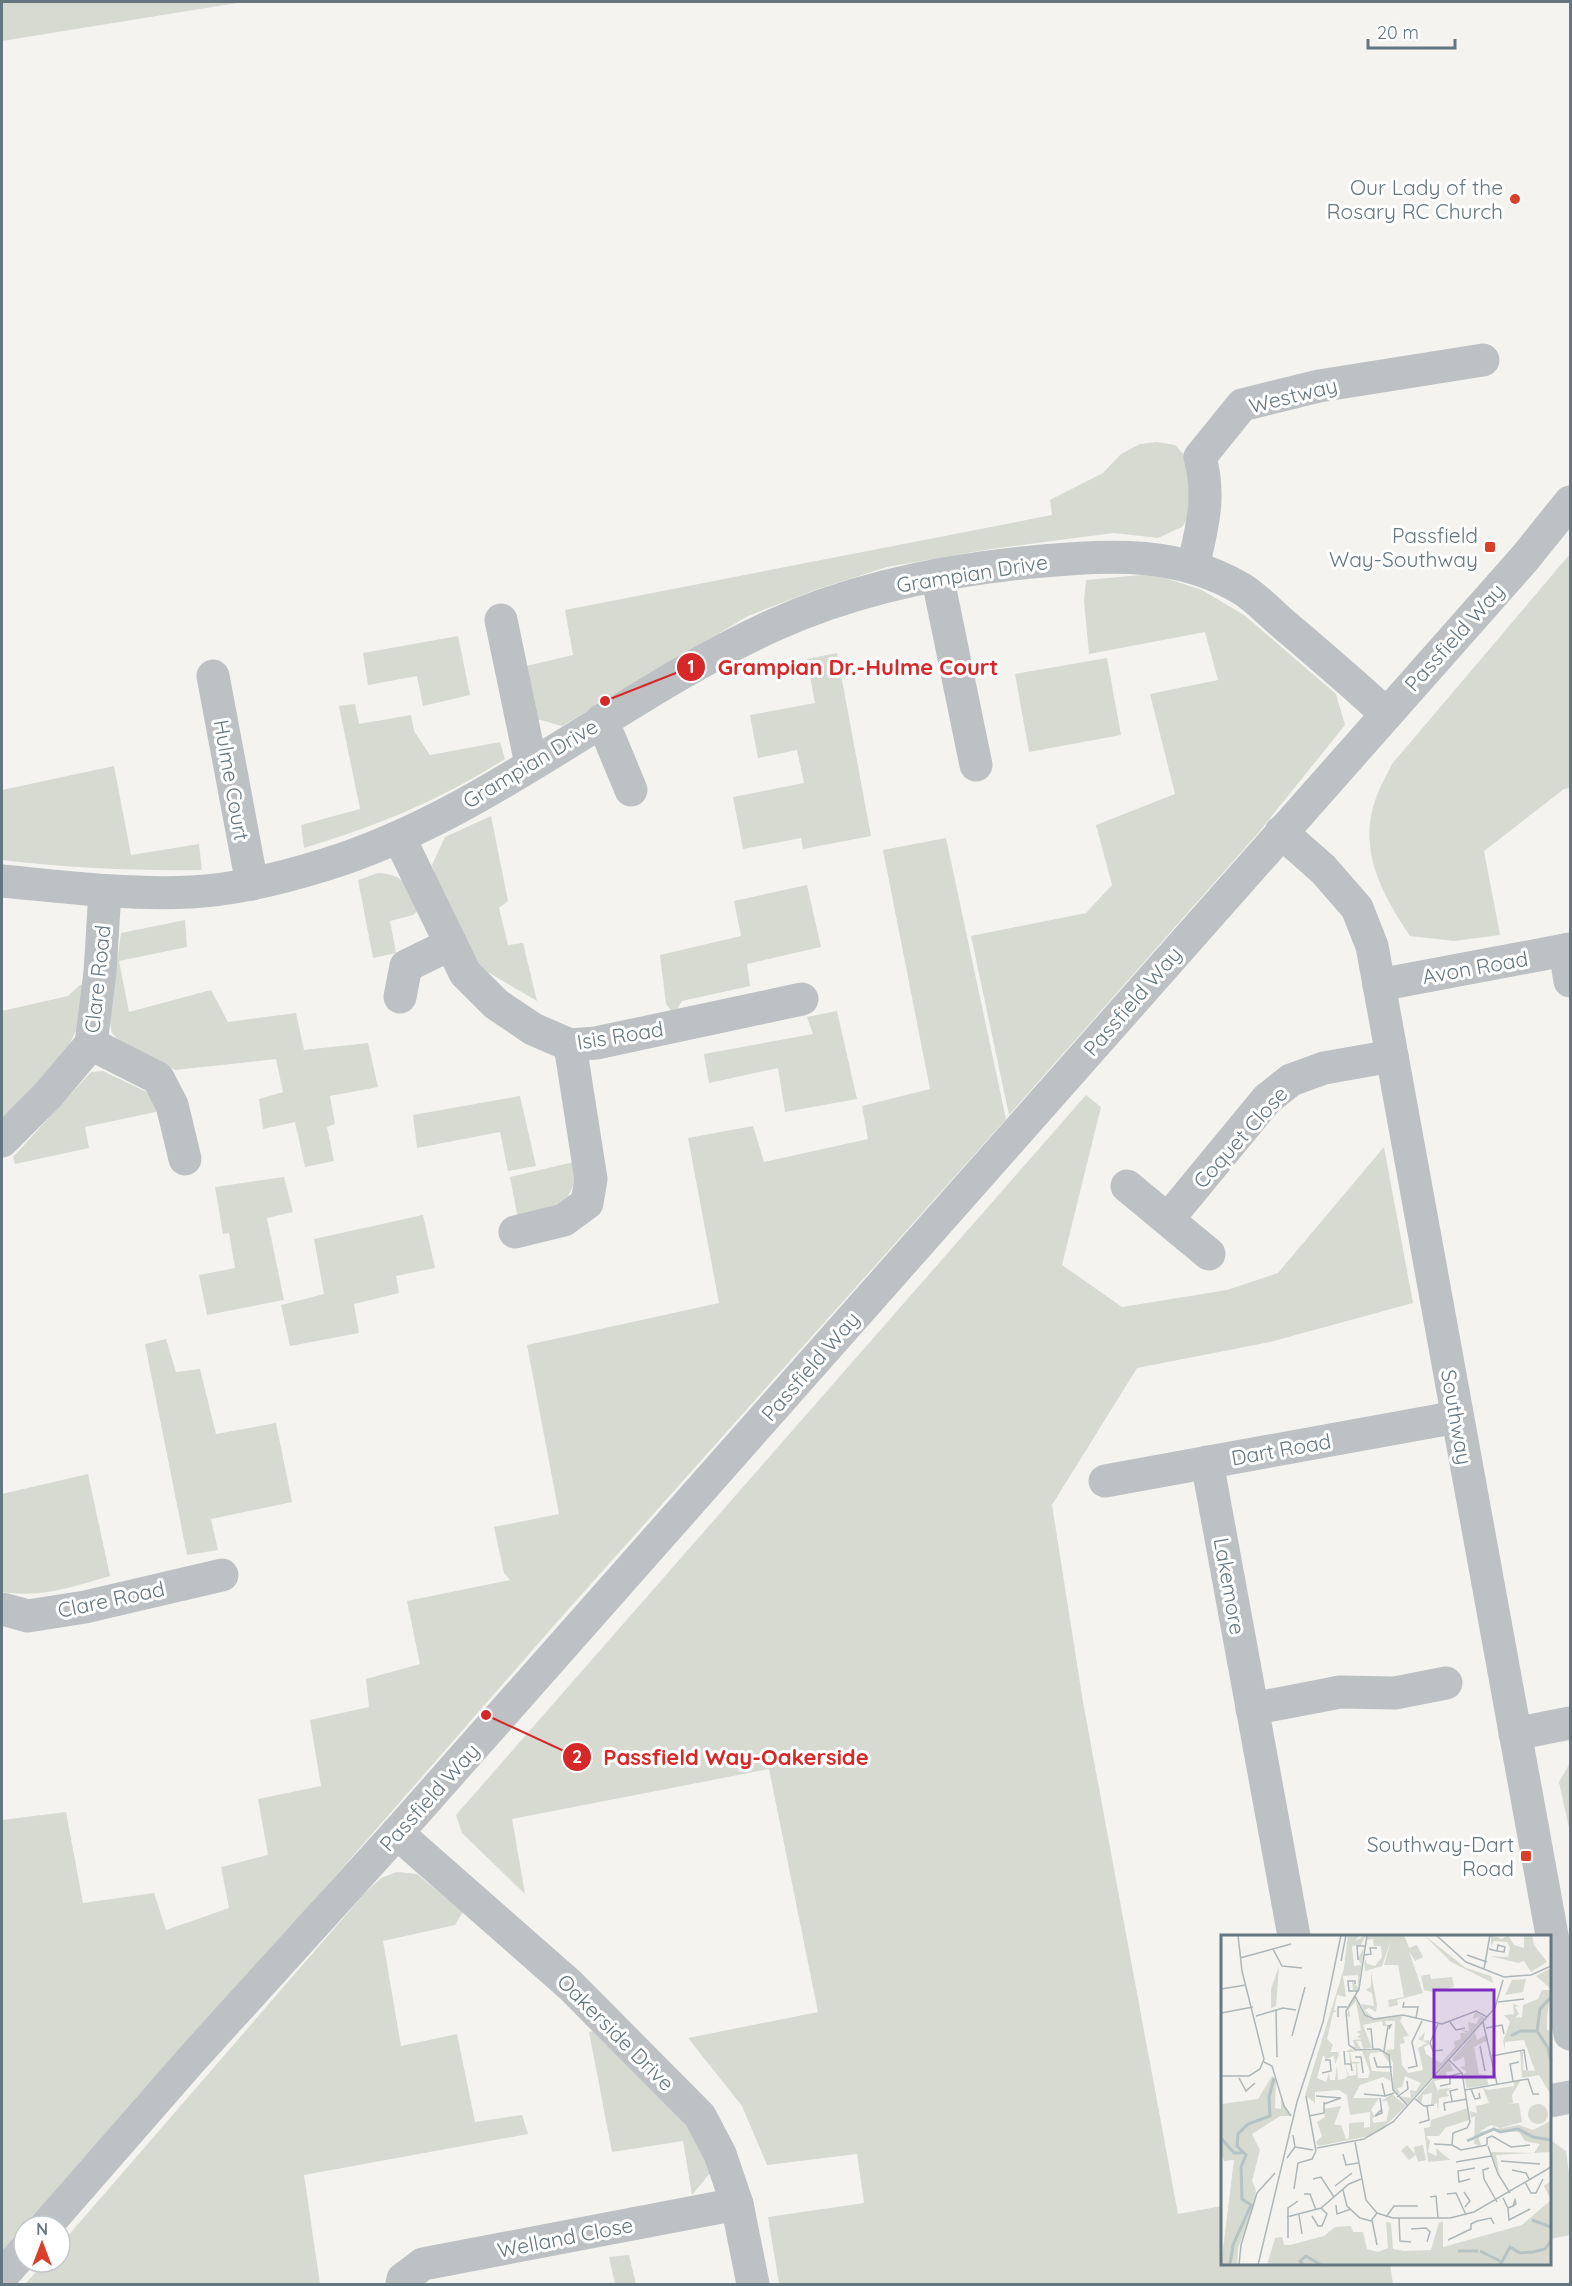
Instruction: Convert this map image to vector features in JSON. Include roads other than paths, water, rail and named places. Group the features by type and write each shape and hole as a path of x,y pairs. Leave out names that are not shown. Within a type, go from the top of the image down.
{"street":[{"name":"Westway","path":"1193,567 1206,507 1207,481 1200,457 1242,405 1319,386 1483,360"},
{"name":"Passfield Way","path":"55,2214 190,2060 398,1833 1385,713 1525,558 1570,501"},
{"name":"Grampian Drive","path":"2,881 105,891 192,892 252,884 326,865 399,837 531,765 602,720 705,660 772,626 853,593 937,575 1020,563 1113,555 1154,559 1193,567 1243,590 1385,713"},
{"path":"937,575 976,765"},
{"path":"501,620 531,765"},
{"name":"Hulme Court","path":"213,676 252,884"},
{"path":"602,720 631,790"},
{"name":"Southway","path":"1281,832 1323,869 1357,908 1372,946 1570,2034"},
{"name":"Isis Road","path":"399,837 465,973 496,1004 533,1029 570,1045 596,1043 802,999"},
{"name":"Clare Road","path":"2,1142 48,1095 91,1044 100,972 105,891"},
{"path":"400,997 406,966 451,944"},
{"name":"Avon Road","path":"1379,985 1569,960"},
{"path":"91,1044 158,1078 172,1105 185,1159"},
{"path":"515,1232 564,1220 588,1203 591,1179 570,1045"},
{"name":"Coquet Close","path":"1168,1219 1267,1099 1291,1080 1324,1068 1392,1056"},
{"path":"1127,1186 1209,1254"},
{"name":"Dart Road","path":"1105,1481 1457,1417"},
{"name":"Lakemore","path":"1207,1462 1294,1935"},
{"name":"Clare Road","path":"2,1609 28,1616 87,1617 222,1575"},
{"path":"1252,1709 1340,1692 1395,1693 1446,1683"},
{"path":"1515,1734 1570,1723"},
{"name":"Oakerside Drive","path":"398,1833 570,1985 700,2116 720,2154 737,2204 753,2284"},
{"path":"1551,2101 1570,2097"},
{"name":"Welland Close","path":"402,2284 403,2279 423,2264 737,2204"},
{"path":"2,2276 12,2265"}],"place":[{"name":"Our Lady of the Rosary RC Church","path":"1515,199"},
{"name":"Passfield Way-Southway","path":"1490,547"},
{"name":"Grampian Dr.-Hulme Court","path":"605,701"},
{"name":"Passfield Way-Oakerside","path":"486,1715"},
{"name":"Southway-Dart Road","path":"1526,1856"}]}
